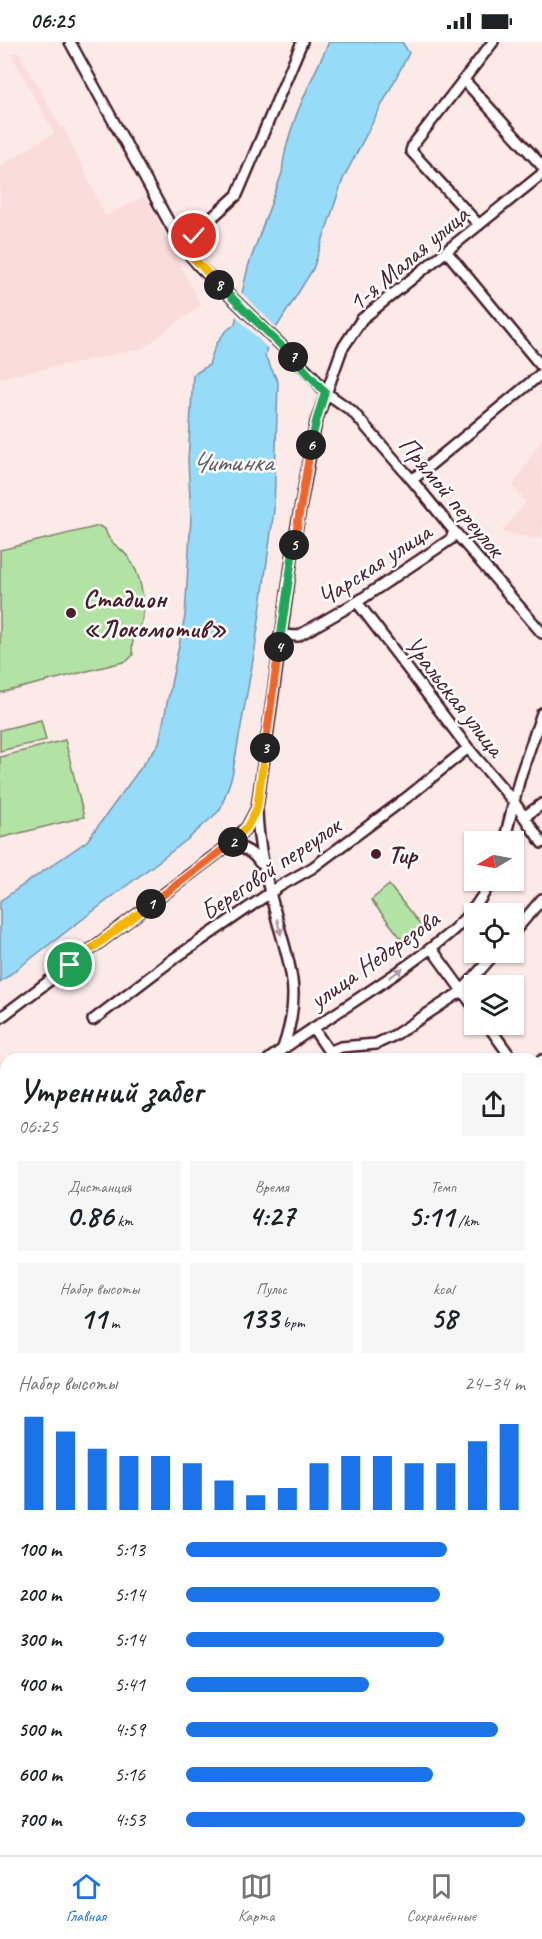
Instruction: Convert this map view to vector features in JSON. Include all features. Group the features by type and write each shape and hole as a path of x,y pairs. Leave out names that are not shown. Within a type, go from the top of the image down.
{"street":[{"name":"Прямой переулок","path":"70,42 150,190 185,249 200,267 303,366 325,392 352,411 542,633"},
{"path":"185,249 218,210 237,195 302,42"},
{"path":"479,225 411,151 413,145 458,85 493,42"},
{"path":"464,80 542,166"},
{"name":"1-я Малая улица","path":"257,808 280,635 305,478 316,422 342,349 362,319 542,174"},
{"path":"446,251 542,367"},
{"path":"412,480 542,373"},
{"name":"Чарская улица","path":"280,635 298,636 357,602 451,539 454,531"},
{"name":"Уральская улица","path":"357,602 468,748 514,802 542,843"},
{"path":"507,831 522,770 542,712"},
{"name":"Береговой переулок","path":"93,1020 166,965 294,877 312,868 410,795 468,748"},
{"path":"524,817 542,804"},
{"path":"0,1018 231,844 247,827 257,808"},
{"path":"257,808 258,837 263,869 285,950 293,992 290,1028 283,1048"},
{"path":"231,844 242,847 255,855 263,869"},
{"name":"улица Недорезова","path":"277,1053 431,948 466,918 486,891"},
{"path":"524,920 542,899"},
{"path":"431,948 464,994"},
{"path":"334,1053 341,1047 376,1044 395,1035 462,991 486,963"},
{"path":"313,1028 331,1053"},
{"path":"495,1035 508,1053"}],"shaded area":[{"path":"18,51 61,128 64,127 105,216 145,196 201,305 142,349 0,378 0,166 54,133 11,54"},
{"path":"542,438 542,539 502,531 526,502 513,486"}],"green space":[{"name":"Стадион «Локомотив»","path":"99,526 105,529 112,542 128,557 140,583 143,612 141,625 132,644 133,655 127,661 0,693 0,550"},
{"path":"41,720 46,740 0,751 0,730"},
{"path":"65,740 84,817 0,838 0,757"},
{"path":"389,885 422,927 404,942 371,900"}],"water":[{"name":"Читинка","path":"329,42 402,42 409,53 343,179 313,269 268,341 265,356 278,382 274,510 255,649 232,776 220,810 188,839 0,982 0,901 87,841 159,743 185,616 191,516 188,461 193,375 209,365 218,342 235,324 248,267 282,173 293,123"}],"pier":[{"path":"240,291 278,329 269,350 234,314"}],"place":[{"name":"Стадион «Локомотив»","path":"71,613"},
{"name":"Тир","path":"376,854"}],"route":[{"path":"70,965 231,844 247,827 257,808 295,537 316,422 325,392 312,375 200,267 185,249 194,236"}]}
